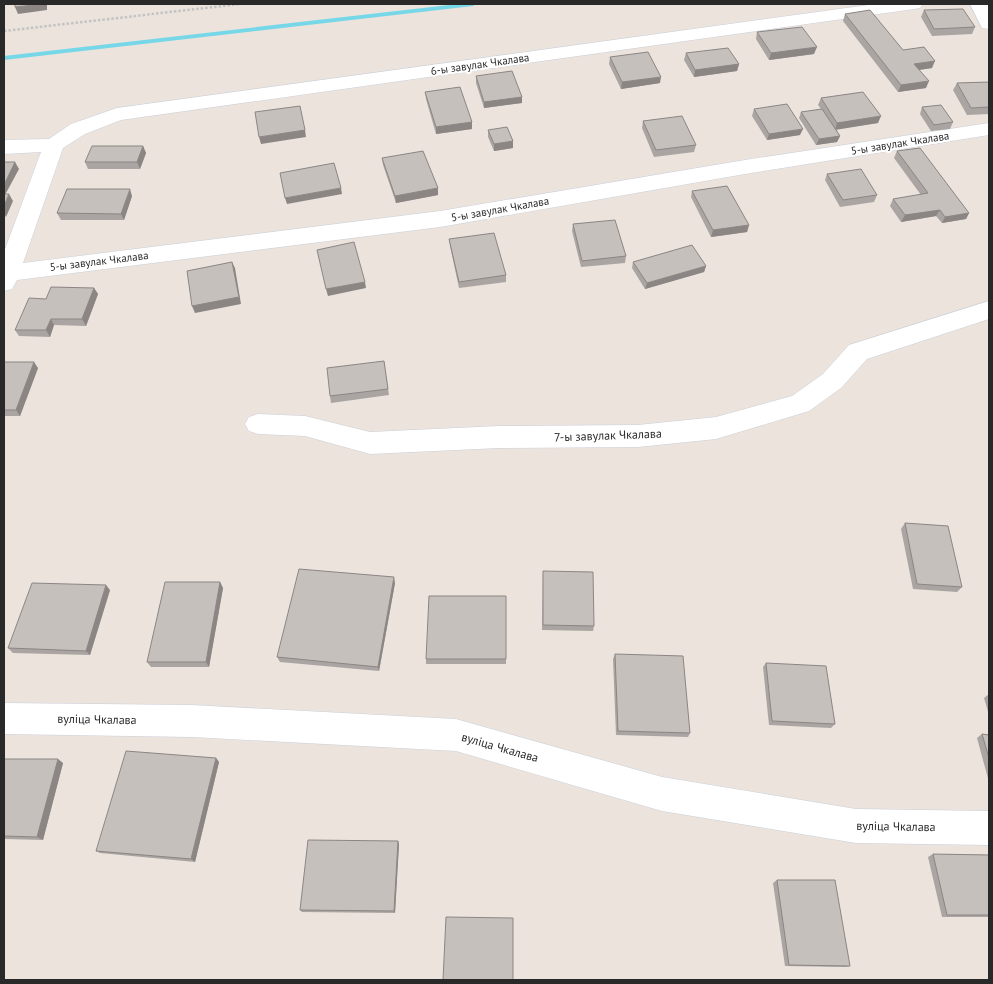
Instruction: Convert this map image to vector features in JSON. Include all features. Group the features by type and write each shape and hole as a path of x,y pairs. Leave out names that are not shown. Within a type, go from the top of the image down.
{"street":[{"name":"6-ы завулак Чкалава","path":"54,145 78,129 117,114 914,4"},
{"path":"979,4 989,24"},
{"name":"5-ы завулак Чкалава","path":"6,278 440,219 745,167 989,129"},
{"path":"4,147 54,145 6,278"},
{"name":"7-ы завулак Чкалава","path":"258,424 305,426 370,442 499,437 638,436 716,428 800,404 832,381 858,352 989,310"},
{"name":"вуліца Чкалава","path":"4,718 192,721 456,735 662,794 856,826 989,828"}],"path":[{"path":"4,31 240,4"}],"building":[{"path":"15,4 43,4 15,7"},
{"path":"963,9 975,27 934,29 924,10"},
{"path":"870,10 903,50 924,47 935,61 914,64 929,81 901,85 845,14"},
{"path":"802,27 817,47 771,53 757,32"},
{"path":"728,48 739,64 695,70 686,53"},
{"path":"648,52 661,77 622,82 610,57"},
{"path":"512,71 522,97 484,102 476,76"},
{"path":"989,82 989,107 971,108 957,83"},
{"path":"460,87 472,122 436,127 425,92"},
{"path":"863,92 881,116 837,123 821,98"},
{"path":"787,104 803,129 769,134 754,109"},
{"path":"941,105 953,122 934,125 922,107"},
{"path":"300,106 305,130 259,137 255,112"},
{"path":"822,109 840,136 819,139 801,112"},
{"path":"682,116 696,145 656,150 643,121"},
{"path":"507,127 513,141 494,144 488,130"},
{"path":"92,146 143,146 137,162 85,162"},
{"path":"920,148 969,213 945,217 940,210 905,215 893,199 928,193 897,151"},
{"path":"423,151 438,188 395,196 382,158"},
{"path":"4,162 15,162 4,185"},
{"path":"334,163 341,188 285,198 280,173"},
{"path":"861,169 877,195 843,200 827,174"},
{"path":"727,186 749,225 713,230 692,191"},
{"path":"67,189 130,189 121,214 57,213"},
{"path":"4,194 9,194 4,206"},
{"path":"615,220 626,256 582,261 573,224"},
{"path":"494,233 506,275 459,282 449,239"},
{"path":"354,242 365,282 326,289 317,250"},
{"path":"692,245 706,266 647,283 633,262"},
{"path":"232,262 239,297 192,306 187,271"},
{"path":"51,287 94,288 82,319 51,319 46,330 15,330 29,298 46,299"},
{"path":"384,361 388,389 330,396 327,368"},
{"path":"4,362 34,362 16,410 4,410"},
{"path":"905,523 948,526 962,587 917,584"},
{"path":"299,569 394,577 378,667 277,657"},
{"path":"543,571 593,572 594,626 543,625"},
{"path":"165,582 220,582 206,662 147,662"},
{"path":"32,583 106,585 86,651 8,648"},
{"path":"429,596 506,596 506,659 426,659"},
{"path":"615,654 683,656 690,733 618,731"},
{"path":"766,663 826,666 835,724 772,721"},
{"path":"982,734 989,735 989,758"},
{"path":"126,751 216,758 191,859 96,851"},
{"path":"4,759 58,759 37,837 4,836"},
{"path":"308,840 398,841 394,911 300,910"},
{"path":"933,854 989,855 989,915 947,915"},
{"path":"777,880 835,880 850,966 789,965"},
{"path":"446,917 513,918 513,980 443,980"}],"waterway":[{"path":"4,58 473,4"}]}
